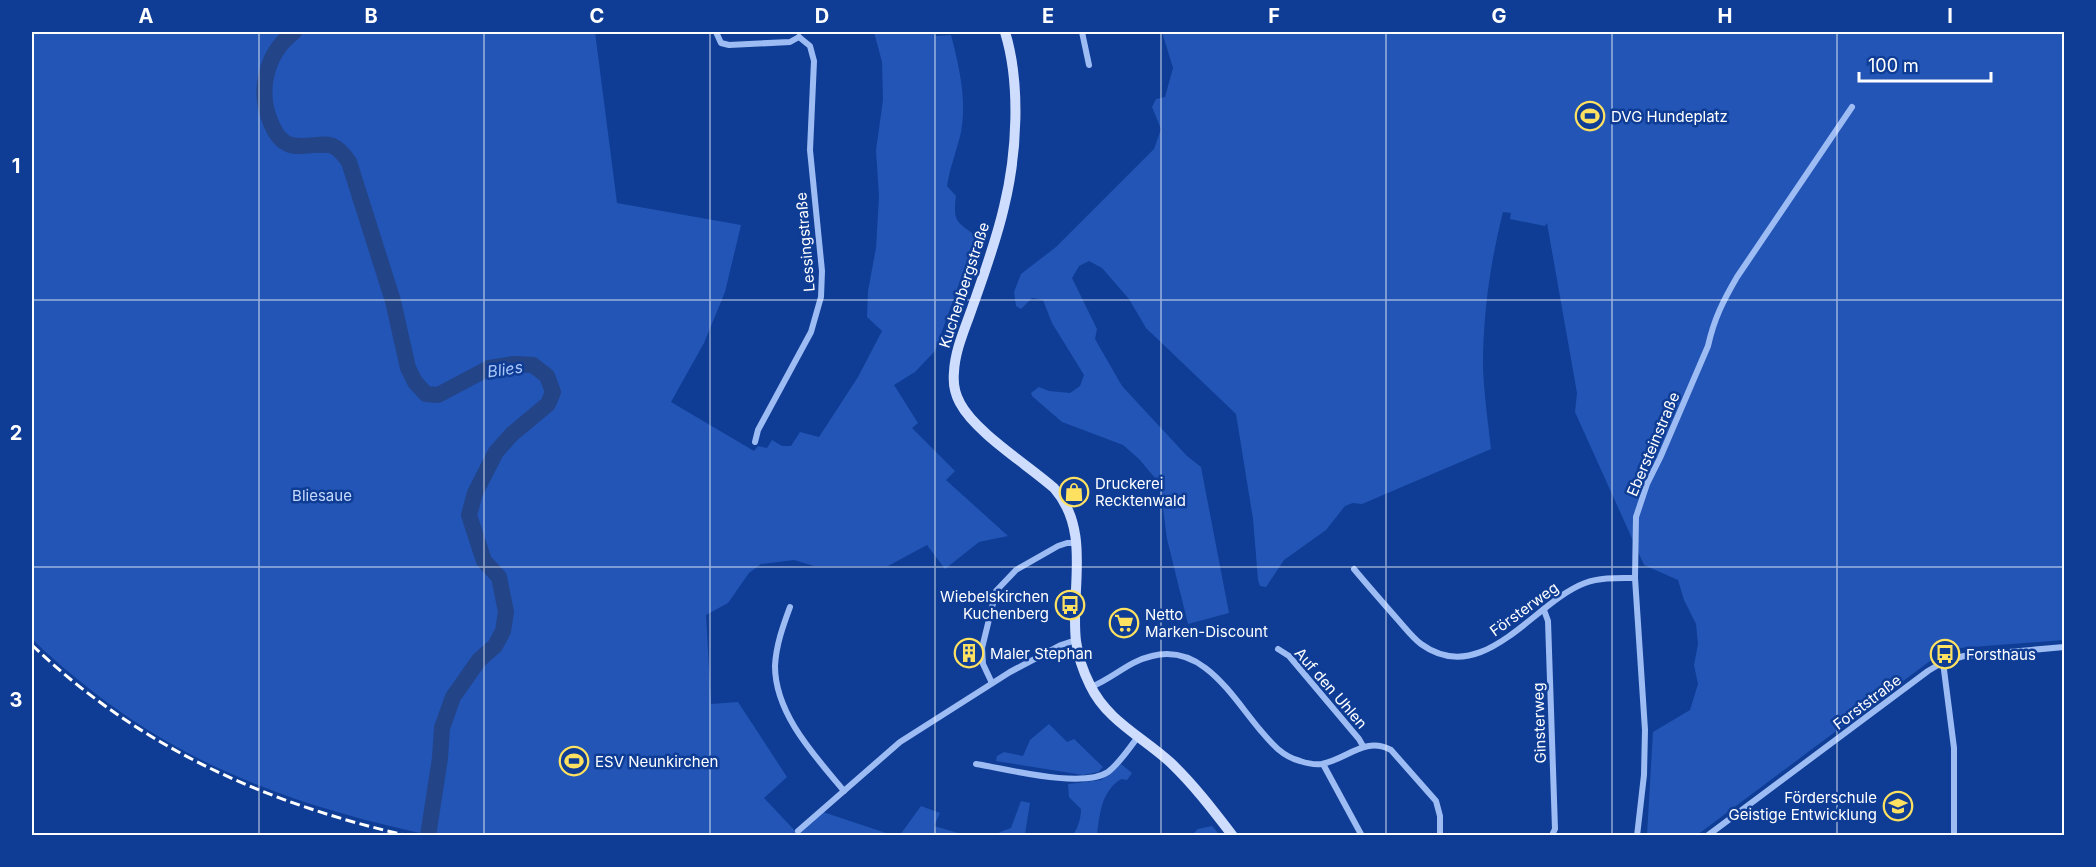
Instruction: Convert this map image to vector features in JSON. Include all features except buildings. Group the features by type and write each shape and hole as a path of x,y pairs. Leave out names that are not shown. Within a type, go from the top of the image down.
{"main road":[{"name":"Kuchenbergstraße","path":"1005,32 1014,74 1009,182 997,236 955,360 954,382 959,402 972,419 1061,496 1072,517 1077,543 1076,640 1091,687 1104,708 1182,773 1233,836"}],"street":[{"path":"716,32 722,43 729,45 790,42 801,34"},
{"path":"1082,32 1089,65"},
{"name":"Lessingstraße","path":"755,442 758,430 811,332 821,297 822,271 810,150 814,61 810,46 801,34"},
{"name":"Ebersteinstraße","path":"1637,836 1644,775 1645,730 1635,578 1635,534 1640,502 1708,346 1714,321 1722,302 1852,107"},
{"path":"992,683 983,664 982,648 996,591 1016,570 1058,546 1077,543"},
{"name":"Försterweg","path":"1354,569 1418,642 1444,655 1463,656 1485,650 1498,643 1571,590 1585,583 1596,580 1635,578"},
{"path":"790,607 776,654 775,668 781,695 792,722 844,790"},
{"name":"Ginsterweg","path":"1544,610 1548,621 1555,829 1552,835"},
{"path":"798,831 900,742 930,725 992,683 1052,650 1076,640"},
{"name":"Forststraße","path":"1707,836 1943,662 1964,656 2064,647"},
{"name":"Auf den Uhlen","path":"1278,649 1289,656 1363,746"},
{"path":"1091,687 1148,657 1177,654 1193,659 1208,669 1271,744 1282,753 1299,761 1323,764 1362,836"},
{"path":"1943,662 1954,747 1954,836"},
{"path":"976,764 1064,778 1094,778 1108,771 1138,737"},
{"name":"Auf den Uhlen","path":"1323,764 1363,746 1383,746 1391,750 1432,794 1439,809 1440,836"}],"green space":[{"name":"Bliesaue","path":"32,32 595,32 617,203 741,225 725,292 704,343 671,402 754,451 758,446 767,448 772,440 782,446 791,446 800,432 819,437 858,377 882,331 867,317 868,291 876,248 879,197 876,150 883,100 882,62 874,32 933,32 935,36 951,35 963,95 963,120 947,186 956,196 957,220 976,236 935,351 915,372 894,385 918,423 912,428 955,471 946,480 1008,536 979,542 945,569 927,545 888,566 814,566 794,560 761,564 749,573 728,603 706,615 711,704 738,702 787,777 764,798 798,834 823,812 892,835 434,836 321,807 268,789 218,768 170,743 123,714 77,679 32,639"},
{"path":"1162,32 2064,32 2064,640 1946,649 1697,835 1647,835 1653,732 1690,710 1698,684 1694,665 1698,644 1696,624 1684,600 1678,580 1644,565 1575,412 1577,393 1547,223 1545,226 1510,219 1511,213 1503,212 1494,250 1484,328 1483,367 1491,449 1362,504 1353,503 1345,506 1326,530 1284,560 1266,587 1260,586 1258,580 1253,519 1236,414 1146,328 1129,299 1102,268 1089,261 1079,266 1072,278 1097,329 1095,339 1122,386 1187,456 1201,467 1229,613 1188,624 1167,539 1160,484 1139,459 1123,445 1062,422 1032,396 1031,393 1039,387 1049,391 1070,393 1080,386 1084,375 1052,323 1043,300 1032,298 1021,309 1016,306 1014,292 1021,274 1056,247 1154,149 1161,129 1152,107 1156,99 1165,97 1173,68"},
{"path":"1049,724 1067,742 1074,739 1103,767 1098,772 1083,775 996,761 997,756 1004,752 1023,756 1030,740"},
{"path":"1121,764 1132,773 1127,780 1121,779 1114,784 1105,797 1097,835 1072,835 1079,823 1081,809 1069,797 1068,784 1101,780"},
{"path":"1021,801 1030,803 1025,834 1029,835 997,835 1011,828"},
{"path":"921,806 940,813 934,826 965,835 900,835"},
{"path":"1212,826 1220,835 1192,835 1198,829"}],"waterway":[{"name":"Blies","path":"294,32 277,51 267,73 265,98 271,123 280,138 288,144 293,146 329,145 339,150 349,162 393,301 408,368 415,382 426,394 438,395 489,368 514,364 533,365 547,376 553,392 548,404 512,434 496,452 475,493 469,515 484,561 499,577 506,612 503,631 495,646 479,660 453,697 442,728 440,758 428,836"}],"railway":[{"path":"32,645 73,681 116,713 160,742 207,767 305,807 409,836"}],"place":[{"name":"DVG Hundeplatz","path":"1590,116"},
{"name":"Druckerei Recktenwald","path":"1074,492"},
{"name":"Wiebelskirchen Kuchenberg","path":"1070,605"},
{"name":"Netto Marken-Discount","path":"1124,623"},
{"name":"Maler Stephan","path":"969,653"},
{"name":"Forsthaus","path":"1945,654"},
{"name":"ESV Neunkirchen","path":"574,761"},
{"name":"Förderschule Geistige Entwicklung","path":"1898,806"}]}
